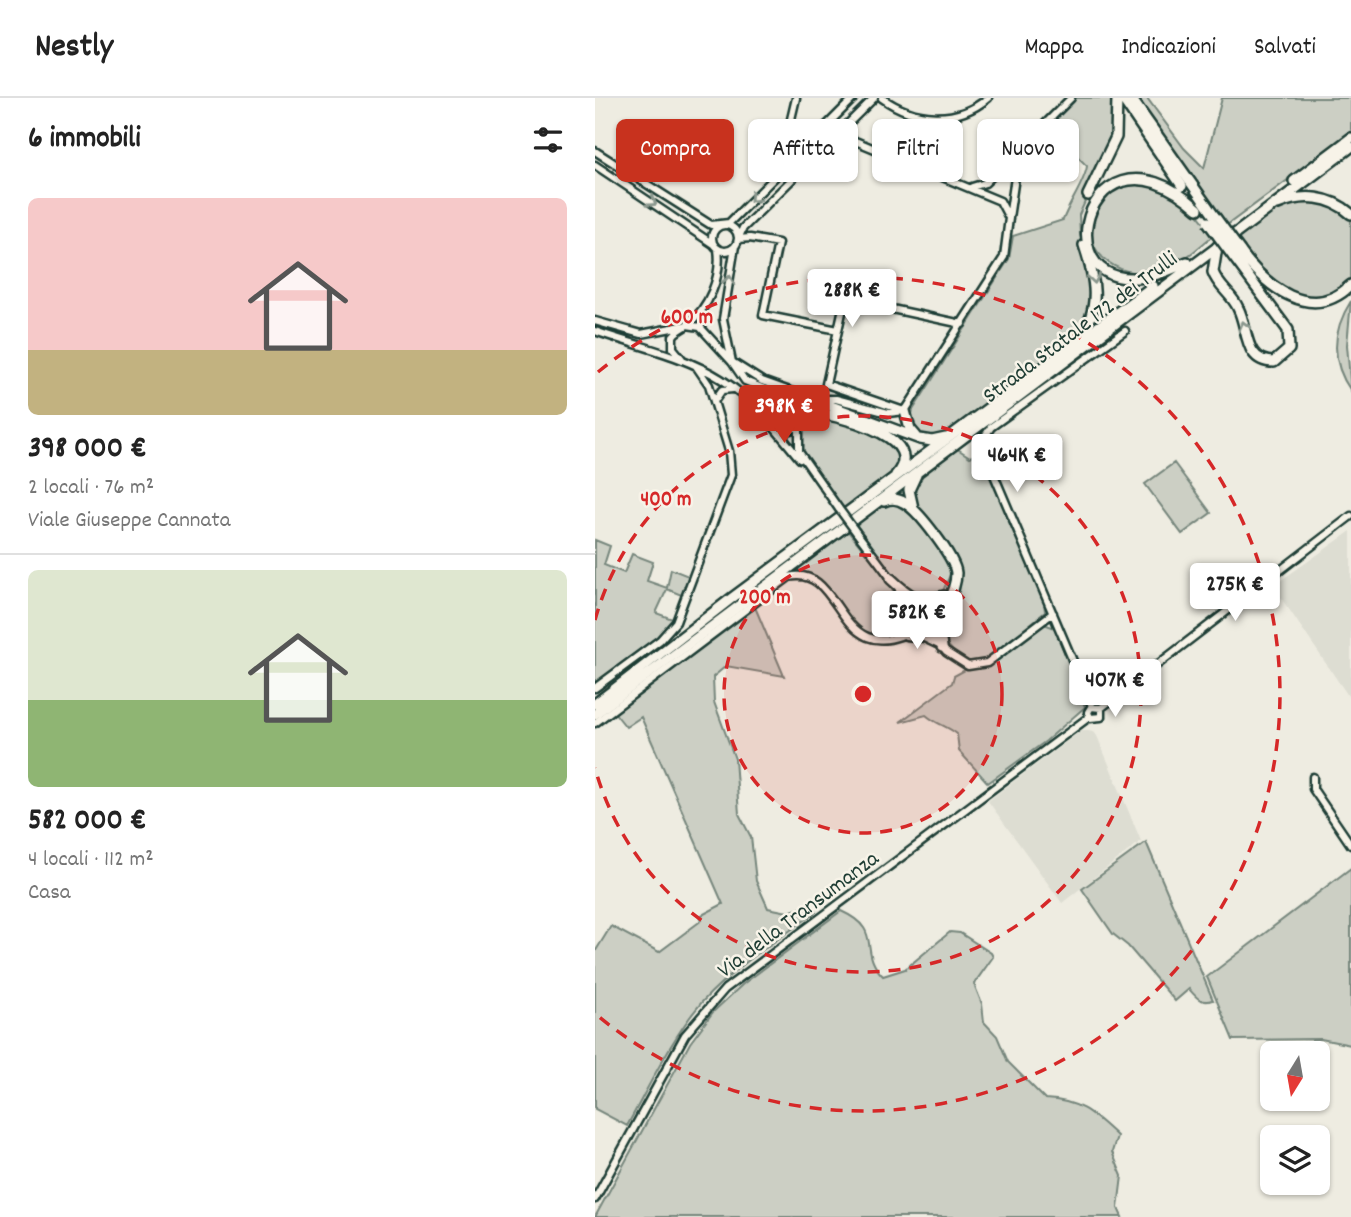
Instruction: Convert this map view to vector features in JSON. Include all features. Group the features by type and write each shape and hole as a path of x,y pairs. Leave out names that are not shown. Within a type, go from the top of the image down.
{"highway":[{"path":"1120,98 1198,209"},
{"path":"1072,347 1091,321 1095,305 1096,288 1081,236 1080,218 1084,202 1116,137 1120,98"},
{"path":"1131,98 1288,330 1289,349 1274,362 1265,362 1251,351 1239,310 1216,280 1212,264 1217,245"},
{"name":"Strada Statale 172 dei Trulli","path":"595,704 732,598 886,487 1351,138"},
{"name":"Strada Statale 172 dei Trulli","path":"595,714 1351,147"},
{"path":"1187,262 1154,274 1131,276 1114,271 1101,262 1090,248 1085,234 1085,213 1100,186 1119,174 1133,172 1164,178 1180,189 1212,220"},
{"path":"1262,213 1287,200 1312,198 1334,201 1351,214"},
{"path":"1237,254 1258,276 1291,298 1327,300 1351,285"},
{"path":"812,399 920,439 938,441 954,435"},
{"path":"905,411 910,429 920,439"},
{"path":"800,425 824,414 893,439 901,448 903,463 886,487"},
{"path":"922,468 909,490 914,510 954,565 955,579 947,593 922,621"},
{"path":"873,506 892,499 914,510"},
{"path":"894,582 914,599 930,601 947,593"},
{"path":"942,647 939,624 947,593"},
{"path":"922,621 943,607"}],"street":[{"path":"791,119 796,98"},
{"path":"833,119 854,98"},
{"path":"852,119 874,98"},
{"path":"882,98 911,114 932,117 965,112 988,98"},
{"path":"1049,119 1070,98"},
{"path":"858,141 1000,201 1009,218"},
{"path":"595,152 712,225 733,228 736,243"},
{"path":"595,165 716,246 729,250 736,243 750,238 778,243 763,316 838,330"},
{"path":"684,361 675,352 673,340 675,332 687,325 714,290 719,261 712,235 770,182"},
{"path":"789,182 743,228 736,243 723,319 732,362 762,381 812,399 836,399 888,414 905,411 1004,257 1014,182"},
{"path":"972,187 986,182"},
{"path":"905,411 826,384 845,299 962,324"},
{"path":"595,321 641,334 687,325 703,328 745,381 795,403 801,412 797,444 806,466"},
{"path":"595,331 684,361 734,389 770,424 806,466 942,647 959,663 981,666 1053,613"},
{"path":"1092,706 983,449 983,439 991,427 1125,331"},
{"path":"595,688 660,640 681,612 731,475 729,451 716,405 707,380 695,366"},
{"path":"716,405 720,391 734,389"},
{"path":"770,424 783,431 800,425"},
{"path":"1101,708 1351,516"},
{"path":"595,723 789,578 801,576 817,582 861,636 875,640 917,636 942,647"},
{"path":"894,582 905,610 895,636"},
{"path":"895,636 922,621"},
{"path":"1092,706 1101,708"},
{"path":"1092,706 1088,710 1089,717 1100,719 1103,713 1101,708"},
{"name":"Via della Transumanza","path":"595,1199 685,1035 725,989 1089,717"},
{"path":"1313,777 1313,789 1351,845"}],"shaded area":[{"path":"1076,98 1115,98 1113,140 1079,215 1080,235 1094,287 1093,307 1076,339 940,438 919,435 910,422 913,410 1009,259 1013,236 1063,220 1080,186 1087,166 1079,158 1079,119 1056,119"},
{"path":"1136,98 1147,98 1184,148 1204,168 1222,98 1351,98 1351,133 1227,225"},
{"path":"1131,174 1158,180 1169,186 1188,203 1214,235 1182,261 1167,269 1135,273 1114,266 1099,253 1090,237 1088,218 1094,200 1108,185"},
{"path":"1322,200 1351,217 1351,282 1334,295 1317,299 1301,297 1272,280 1236,238 1281,205"},
{"path":"1351,301 1347,345 1351,391 1339,368 1336,346 1340,323"},
{"path":"823,417 887,438 900,451 897,470 846,511 813,468 802,443 802,432 808,423"},
{"path":"956,448 970,457 981,452 1044,602 1045,612 985,661 972,664 959,658 945,642 941,627 959,581 959,564 917,507 913,488 919,477"},
{"path":"1174,463 1211,513 1182,534 1145,484"},
{"path":"888,503 897,505 916,520 943,554 951,573 942,593 927,599 903,588 855,523"},
{"path":"847,530 884,576 898,603 900,616 896,626 886,633 866,633 855,625 817,577 791,570"},
{"path":"1351,531 1351,700 1273,586"},
{"path":"595,540 610,546 604,565 624,573 632,554 653,562 647,581 667,588 671,569 691,577 686,597 667,589 656,613 675,620 666,632 595,687"},
{"path":"755,607 784,676 726,666 713,677 714,702 735,759 739,814 751,837 756,881 768,908 788,912 811,905 816,912 742,966 702,1002 671,1046 627,1126 595,1109 595,952 611,926 659,952 702,920 700,916 723,904 641,717 626,727 614,712"},
{"path":"1044,624 1055,628 1085,707 1046,741 988,783 959,751 957,734 953,731 926,715 900,722 952,683 954,676 965,670 987,666"},
{"path":"1082,730 1094,732 1097,736 1141,841 1062,903 988,801"},
{"path":"1146,842 1213,1000 1202,1000 1189,989 1175,1001 1128,946 1113,934 1082,889"},
{"path":"1351,868 1351,1045 1321,1039 1233,1040 1207,977"},
{"path":"841,911 854,918 867,933 872,958 883,976 905,969 950,932 960,933 991,953 993,957 974,984 982,1004 984,1022 997,1036 1008,1062 1045,1099 1068,1102 1085,1110 1117,1136 1112,1152 1122,1176 1118,1208 1122,1217 595,1217 690,1043 713,1012 743,984"}]}
